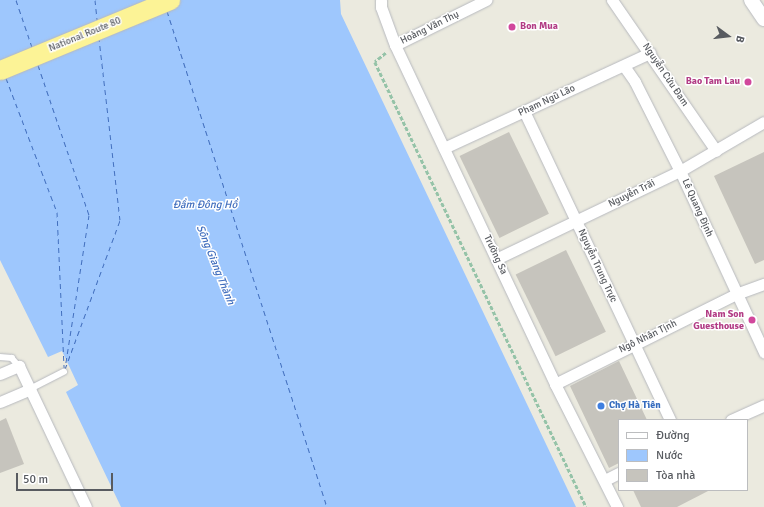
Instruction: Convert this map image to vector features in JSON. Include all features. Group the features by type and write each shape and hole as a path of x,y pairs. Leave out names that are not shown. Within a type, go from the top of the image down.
{"highway":[{"name":"National Route 80","path":"0,70 170,0"}],"street":[{"name":"Trường Sa","path":"381,0 381,7 395,45 555,384 618,507"},
{"name":"Hoàng Văn Thụ","path":"395,45 486,0"},
{"name":"Nguyễn Cửu Đam","path":"612,0 650,53 716,152"},
{"path":"751,0 764,19"},
{"name":"Phạm Ngũ Lão","path":"444,148 650,53"},
{"name":"Lê Quang Định","path":"624,66 635,82 680,171 764,352"},
{"name":"Nguyễn Trung Trực","path":"524,112 670,419"},
{"name":"Nguyễn Trãi","path":"496,259 680,171 716,152 764,122"},
{"name":"Ngô Nhân Tịnh","path":"555,384 736,294 764,284"},
{"path":"0,374 19,366 86,507"},
{"path":"0,402 30,389"},
{"path":"733,419 764,405"},
{"path":"605,480 618,474"}],"lane":[{"path":"0,357 12,358 19,366"},
{"path":"30,389 64,372"}],"path":[{"path":"395,45 375,62 586,507"}],"water":[{"name":"Đầm Đông Hồ","path":"0,0 340,0 341,14 576,507 121,507 66,392 78,385 62,351 48,357 0,260"}],"building":[{"path":"509,132 549,214 499,238 460,156"},
{"path":"764,152 764,260 755,264 714,176"},
{"path":"566,250 606,332 556,356 516,275"},
{"path":"619,361 647,419 618,419 618,464 609,468 570,386"},
{"path":"6,418 24,464 0,473 0,421"},
{"path":"633,491 708,491 677,507 641,507"}],"ferry route":[{"path":"16,0 32,47"},
{"path":"95,0 97,20"},
{"path":"167,11 327,507"},
{"path":"65,369 120,220 99,39"},
{"path":"38,65 89,215 65,369"},
{"path":"6,78 57,212 64,369"}],"place":[{"name":"Bon Mua","path":"512,27"},
{"name":"Bao Tam Lau","path":"748,82"},
{"name":"Nam Son Guesthouse","path":"752,320"},
{"name":"Chợ Hà Tiên","path":"601,406"}],"water label":[{"name":"Sông Giang Thành","path":"215,265"}]}
